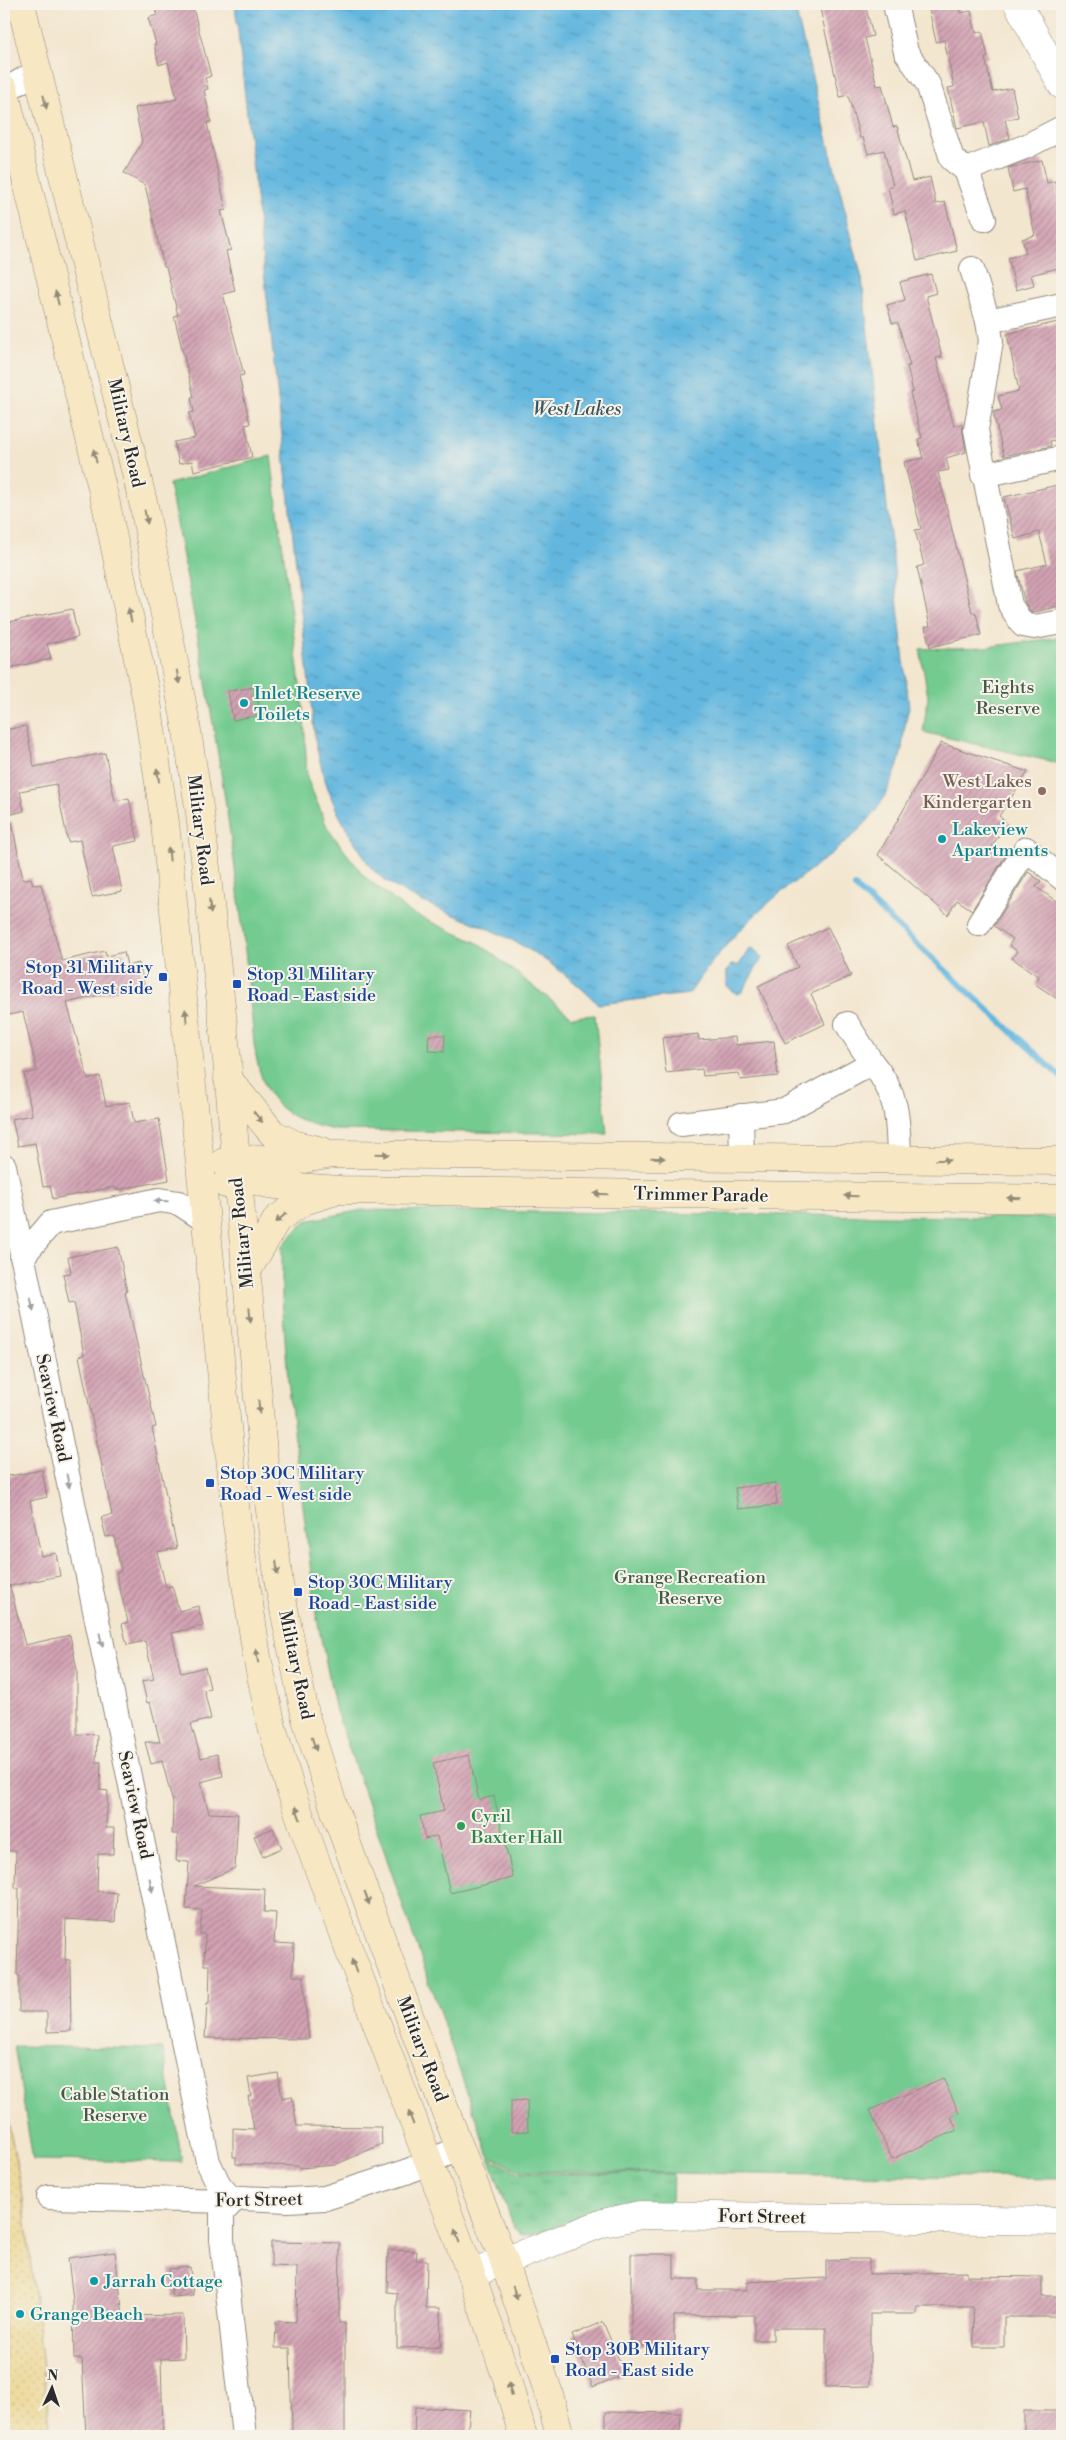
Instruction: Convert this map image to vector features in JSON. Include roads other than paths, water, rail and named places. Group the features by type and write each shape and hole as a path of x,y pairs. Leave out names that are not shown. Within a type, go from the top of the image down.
{"main road":[{"name":"Military Road","path":"21,4 137,478 169,629 200,814 228,1078 263,1453 279,1584 306,1719 335,1811 424,2056 504,2261 550,2394 560,2436"},
{"name":"Military Road","path":"4,90 102,485 147,702 165,823 198,1124 205,1220 237,1524 257,1657 272,1727 306,1836 471,2274 506,2376 523,2436"},
{"name":"Trimmer Parade","path":"228,1078 274,1134 296,1145 333,1154"},
{"name":"Trimmer Parade","path":"198,1124 226,1164 236,1172 261,1183 340,1190 1062,1199"},
{"name":"Trimmer Parade","path":"210,1255 221,1219 220,1204 224,1186 236,1172 255,1160 298,1160 333,1154 1062,1161"},
{"name":"Trimmer Parade","path":"247,1271 277,1219 304,1202 340,1190"}],"street":[{"path":"895,4 906,52 928,84 952,158 966,170 984,219"},
{"path":"1018,4 1062,84"},
{"path":"4,90 38,71"},
{"path":"966,170 1027,146 1062,128"},
{"path":"972,269 988,321 991,341 976,430 983,475 1010,605 1023,625 1034,627 1062,622"},
{"path":"988,321 1062,305"},
{"path":"983,475 1062,458"},
{"path":"979,924 1026,849 1062,878"},
{"path":"847,1024 872,1063 884,1077 896,1104 900,1160"},
{"path":"681,1124 784,1111 872,1063"},
{"name":"Trimmer Parade","path":"741,1116 742,1159"},
{"name":"Seaview Road","path":"4,1166 208,2162 219,2185 233,2201"},
{"path":"22,1257 51,1223 159,1200 179,1203 205,1220"},
{"name":"Fort Street","path":"49,2197 233,2201 241,2198 288,2200 325,2198 428,2164 460,2148"},
{"path":"233,2201 222,2213 222,2239 244,2436"},
{"name":"Fort Street","path":"471,2274 603,2223 640,2215 1062,2221"}],"water":[{"name":"West Lakes","path":"235,4 794,4 862,279 909,707 897,769 882,801 873,814 847,841 785,889 748,921 707,968 689,994 598,1004 562,972 522,945 416,899 375,872 343,823 331,797 315,739"},
{"path":"749,949 752,949 762,958 742,992 737,994 727,987 727,971 731,965 739,965"}],"waterway":[{"path":"855,887 1062,1078"}],"place":[{"name":"Inlet Reserve Toilets","path":"244,703"},
{"name":"West Lakes Kindergarten","path":"1042,791"},
{"name":"Lakeview Apartments","path":"942,839"},
{"name":"Stop 31 Military Road - West side","path":"163,977"},
{"name":"Stop 31 Military Road - East side","path":"237,984"},
{"name":"Stop 30C Military Road - West side","path":"210,1483"},
{"name":"Stop 30C Military Road - East side","path":"298,1592"},
{"name":"Cyril Baxter Hall","path":"461,1826"},
{"name":"Jarrah Cottage","path":"94,2281"},
{"name":"Grange Beach","path":"20,2314"},
{"name":"Stop 30B Military Road - East side","path":"555,2359"}],"park label":[{"name":"Eights Reserve","path":"1008,698"},
{"name":"Grange Recreation Reserve","path":"690,1587"},
{"name":"Cable Station Reserve","path":"115,2104"}]}
